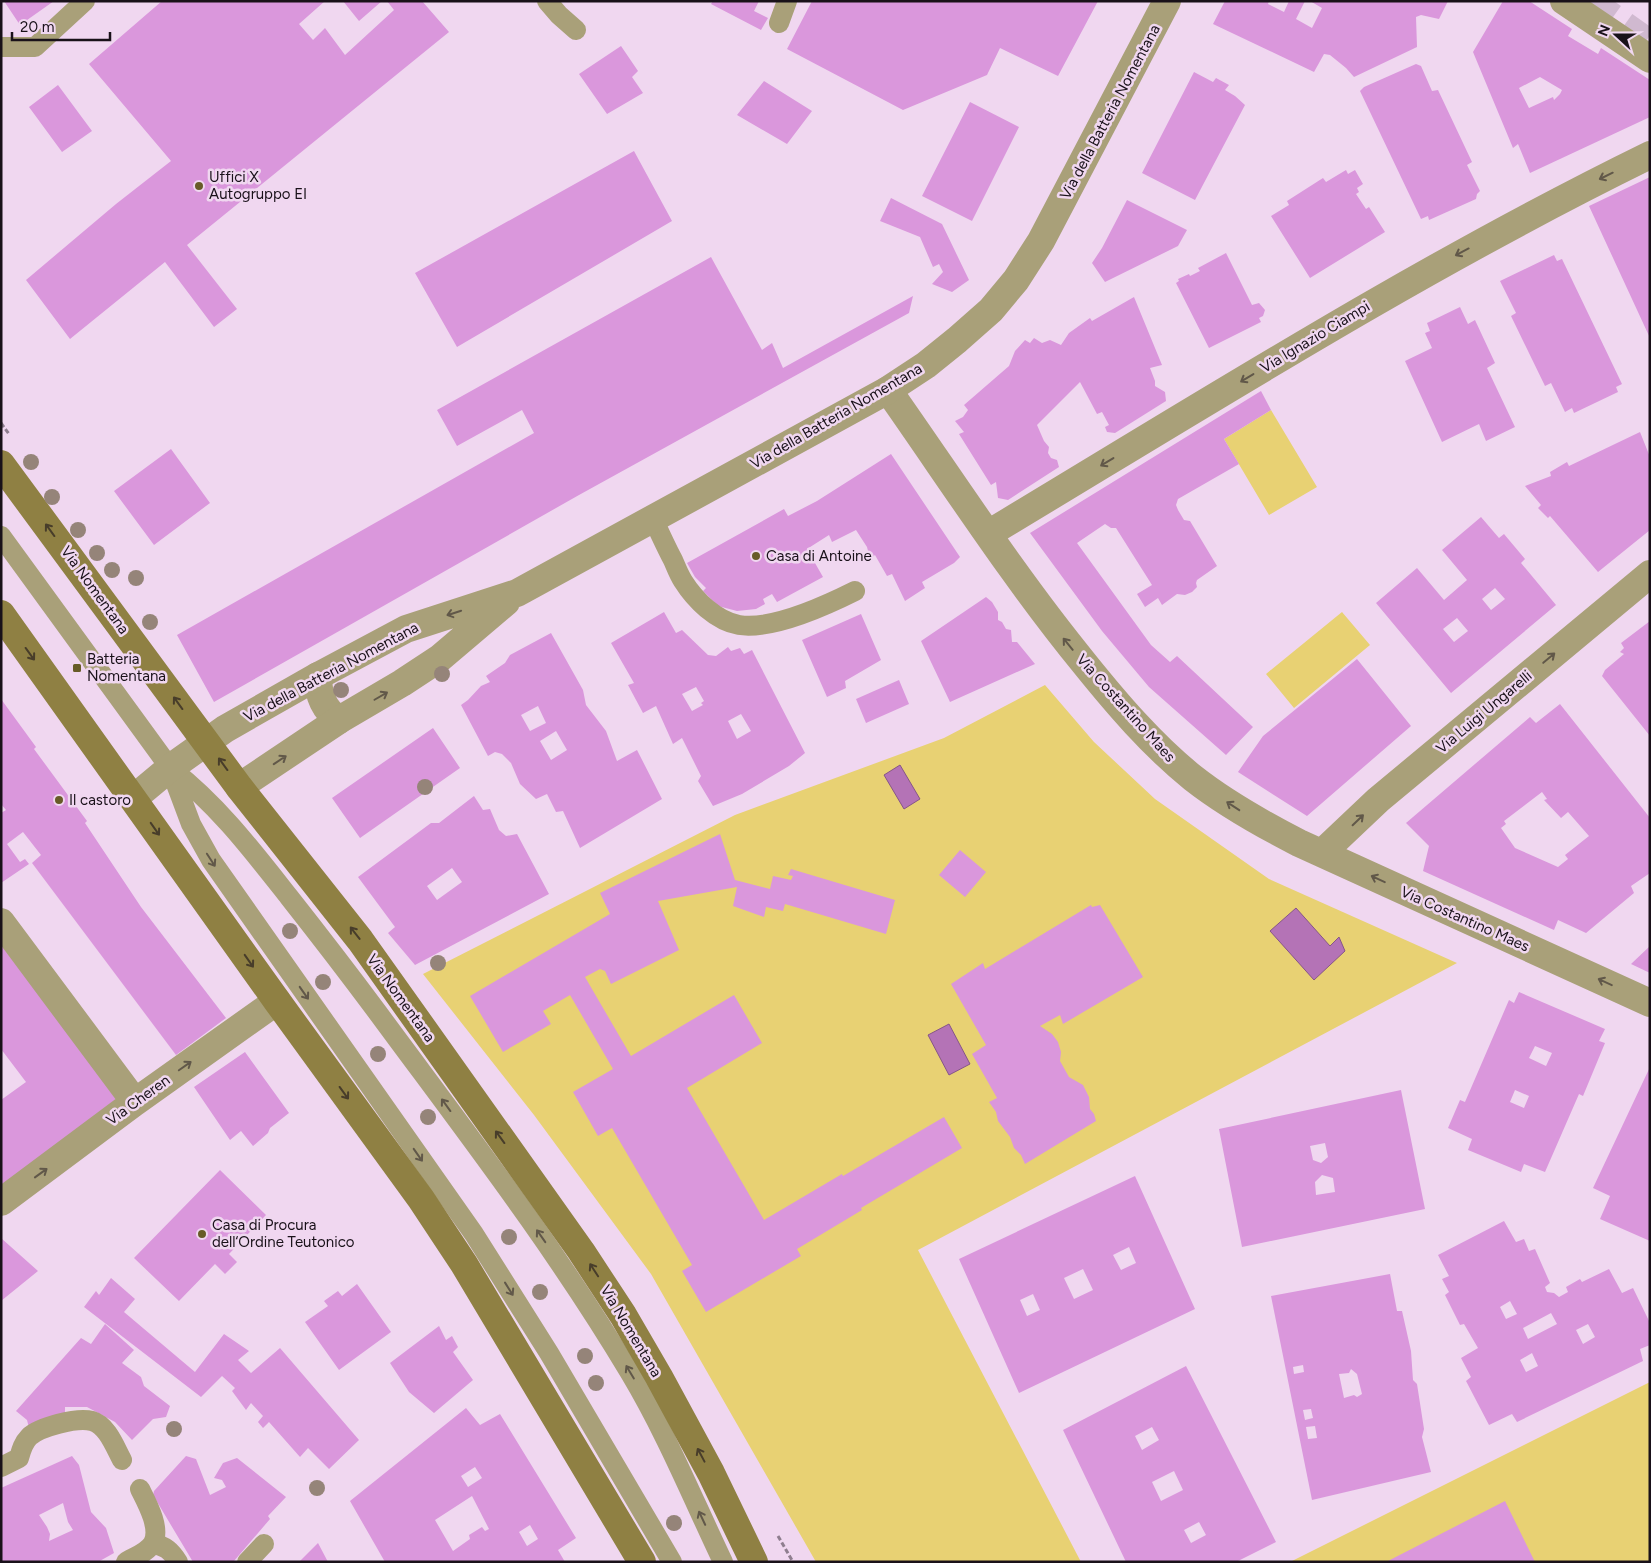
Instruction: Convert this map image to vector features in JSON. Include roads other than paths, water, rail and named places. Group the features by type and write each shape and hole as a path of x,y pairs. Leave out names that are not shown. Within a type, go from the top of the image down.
{"main road":[{"name":"Via Nomentana","path":"1,464 239,787 360,940 582,1251 655,1370 711,1473 754,1562"},
{"path":"1,614 421,1199 464,1264 642,1562"}],"street":[{"path":"1564,1 1650,59"},
{"name":"Via della Batteria Nomentana","path":"134,798 170,768 206,742 240,720 318,676 406,629 517,593 888,390 926,365 991,310 1016,280 1041,241 1168,3"},
{"name":"Via Ignazio Ciampi","path":"988,534 1372,303 1576,191 1650,155"},
{"name":"Via Costantino Maes","path":"888,390 1025,588 1066,642 1113,698 1164,752 1193,778 1254,820 1409,894 1650,1003"},
{"name":"Via Luigi Ungarelli","path":"1322,853 1378,800 1650,574"},
{"name":"Via della Batteria Nomentana","path":"239,787 339,720 440,658 517,593"},
{"path":"318,676 322,700 328,712 339,720"},
{"path":"1,922 134,1102"},
{"name":"Via Cheren","path":"1,1202 134,1102 277,1001"}],"lane":[{"path":"1,48 35,47 85,1"},
{"path":"547,1 576,30"},
{"path":"778,23 787,1"},
{"path":"653,519 682,581 700,602 712,613 724,620 739,625 764,624 790,618 822,607 855,591"},
{"name":"Via Nomentana","path":"1,536 170,768 191,824 211,860 474,1234 548,1353 672,1562"},
{"name":"Via Nomentana","path":"170,768 193,786 211,804 261,861 350,975 559,1262 632,1375 654,1416 723,1562"},
{"path":"1,1468 19,1458 29,1436 54,1424 78,1420 92,1421 104,1430 122,1460"},
{"path":"126,1562 147,1550 153,1544 155,1534 153,1521 140,1489"},
{"path":"153,1544 164,1545 178,1562"},
{"path":"247,1562 264,1544"}],"tunnel":[{"path":"1590,1 1646,41"}],"place":[{"name":"Uffici X Autogruppo EI","path":"199,186"},
{"name":"Casa di Antoine","path":"756,556"},
{"name":"Batteria Nomentana","path":"77,668"},
{"name":"Il castoro","path":"59,800"},
{"name":"Casa di Procura dell‘Ordine Teutonico","path":"202,1234"}]}
